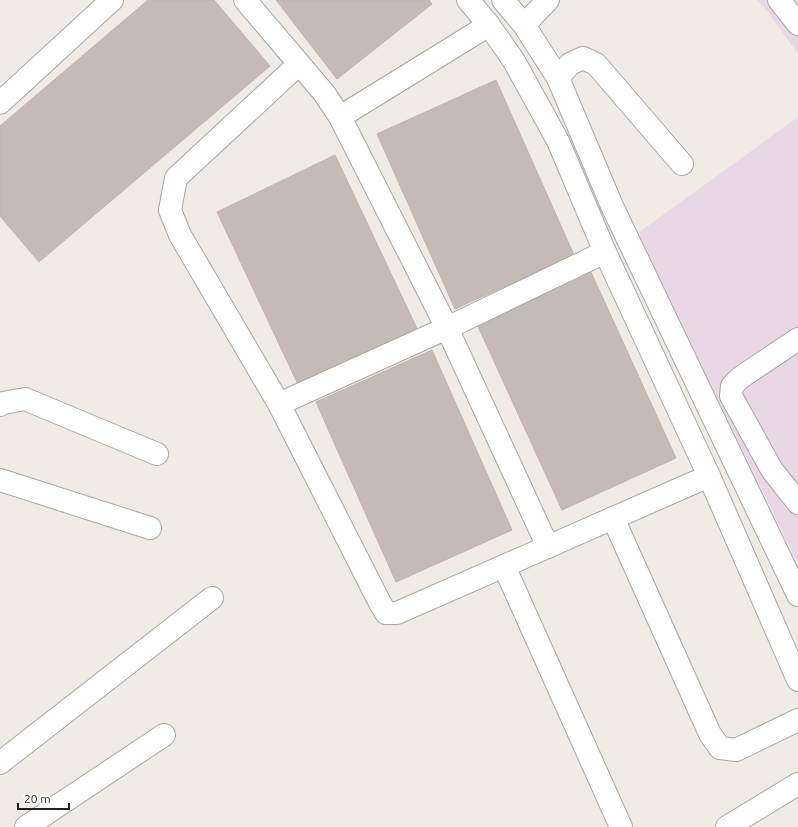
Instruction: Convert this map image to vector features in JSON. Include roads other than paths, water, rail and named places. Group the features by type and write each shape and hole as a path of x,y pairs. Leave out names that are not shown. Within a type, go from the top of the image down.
{"street":[{"path":"0,103 112,0"},
{"path":"244,0 324,93 340,118 447,328 548,547"},
{"path":"468,0 490,25 514,61 558,141 604,252 709,476 798,680"},
{"path":"503,0 524,25 558,78 612,206 798,596"},
{"path":"524,25 548,0"},
{"path":"785,2 798,24"},
{"path":"340,118 490,25"},
{"path":"558,78 570,64 583,58 596,64 682,164"},
{"path":"299,64 176,178 170,210 180,235 279,404 386,613 398,613 709,476"},
{"path":"279,404 447,328 604,252"},
{"path":"798,339 740,378 732,386 731,396 772,470 798,503"},
{"path":"0,405 3,403 25,399 157,454"},
{"path":"0,480 150,528"},
{"path":"613,518 710,734 720,748 736,750 798,720"},
{"path":"504,566 621,827"},
{"path":"0,763 212,598"},
{"path":"26,827 164,735"},
{"path":"727,827 795,793"}]}
